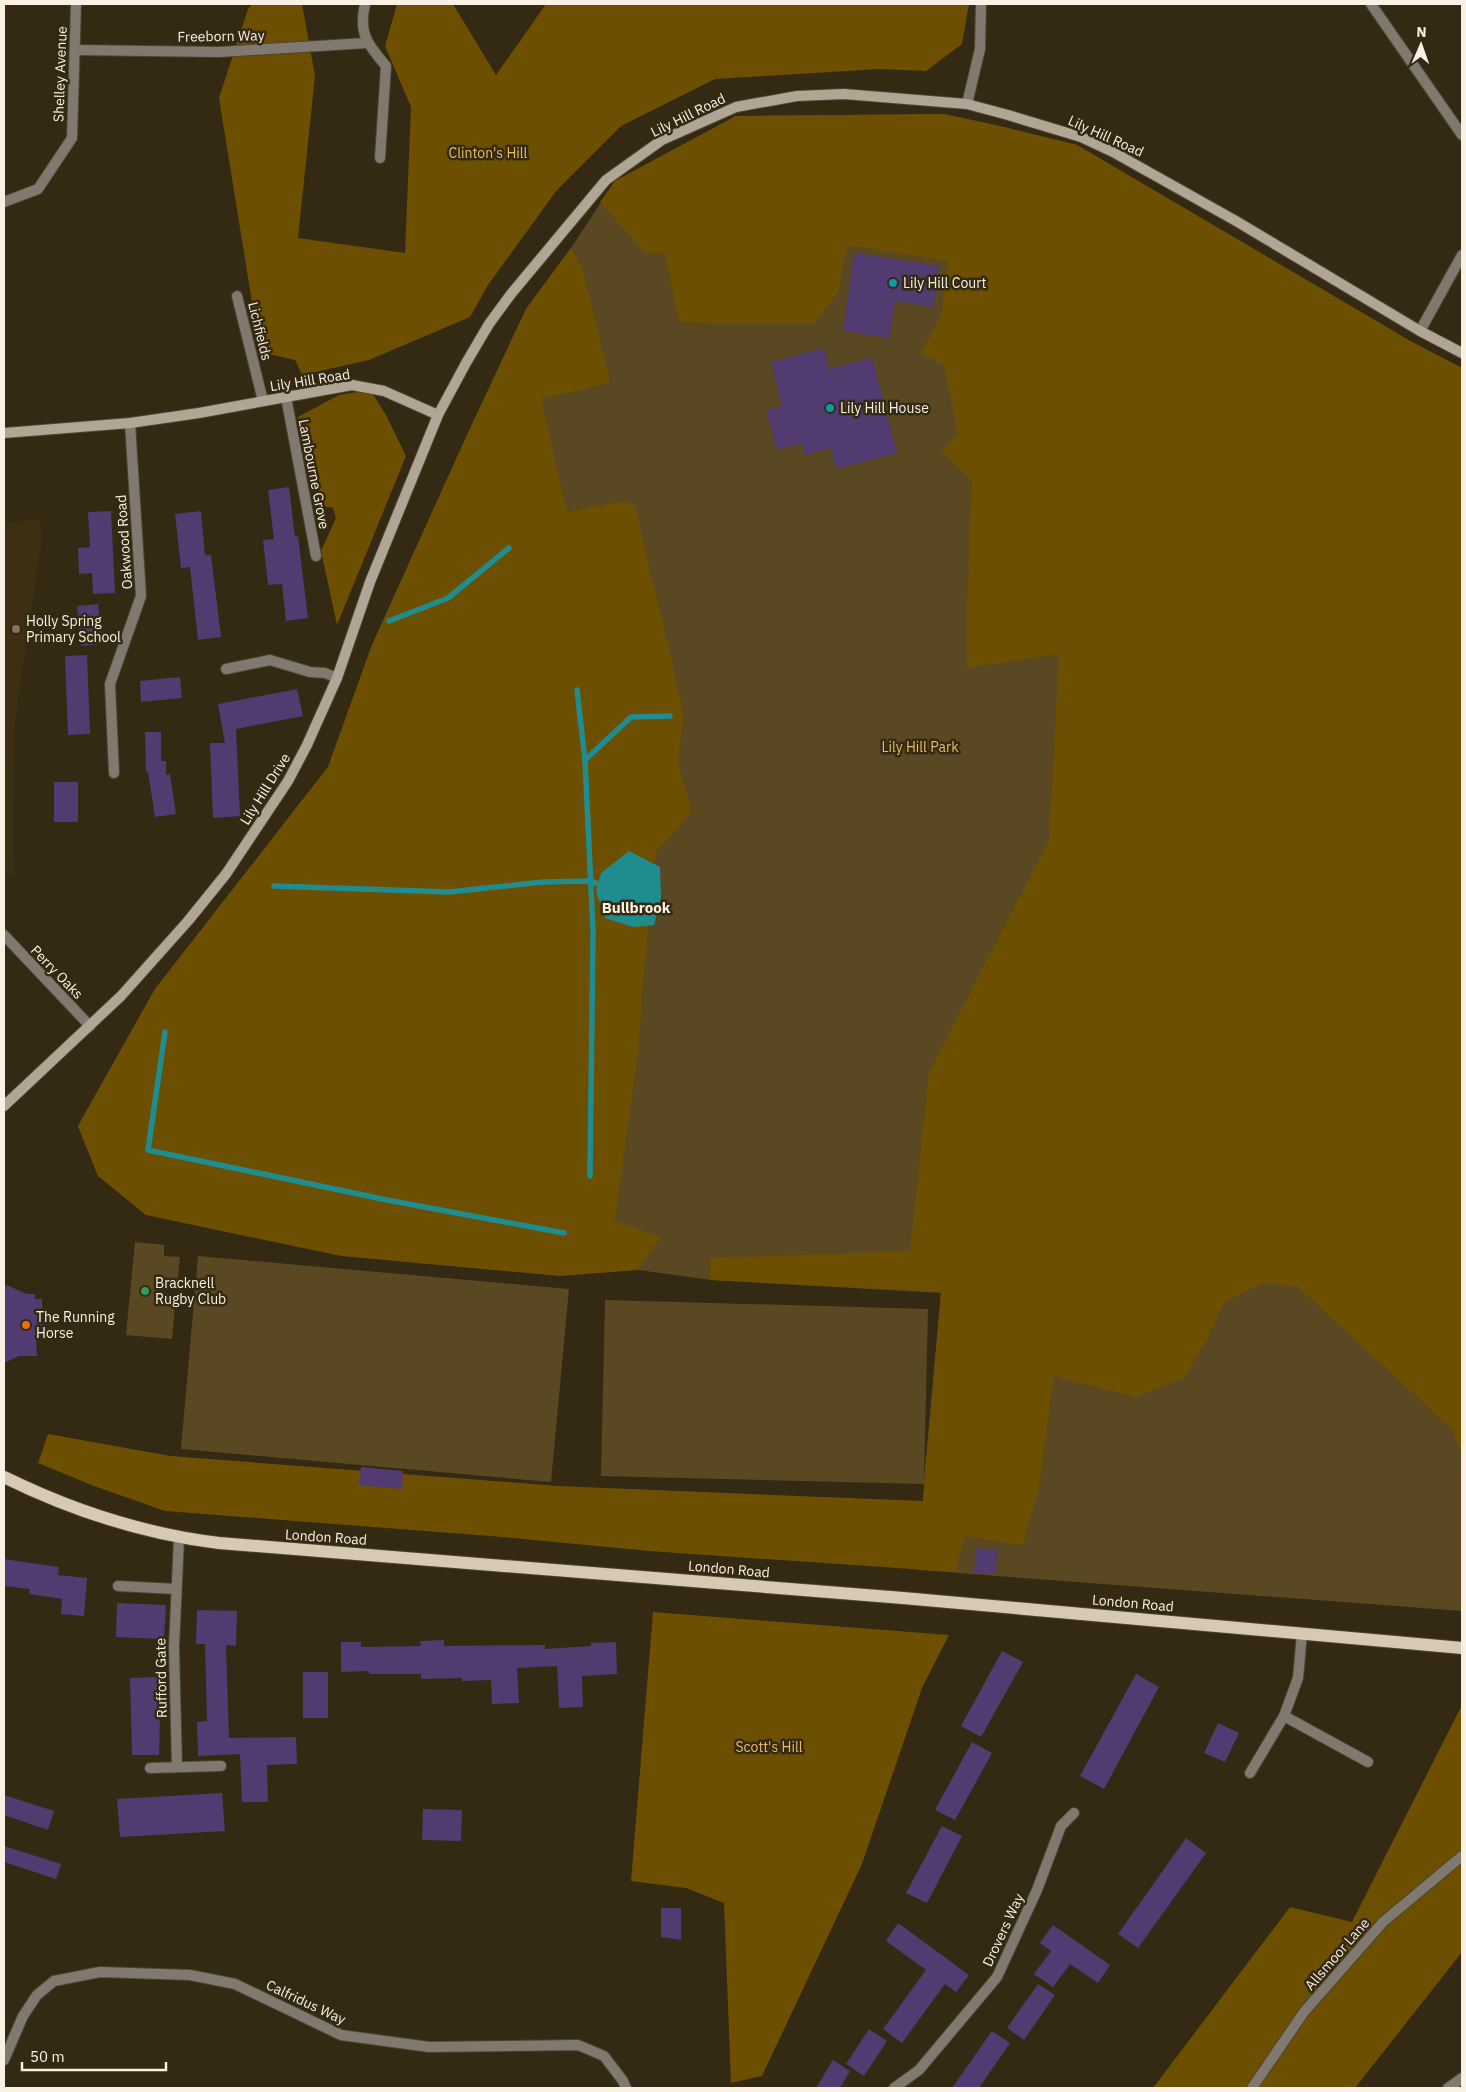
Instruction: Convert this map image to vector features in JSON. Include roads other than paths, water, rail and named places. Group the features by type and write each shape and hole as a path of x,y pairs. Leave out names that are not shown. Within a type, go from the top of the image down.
{"main road":[{"name":"London Road","path":"4,1477 31,1490 87,1511 179,1538 249,1546 893,1597 1462,1648"}],"street":[{"name":"Shelley Avenue","path":"4,202 38,189 72,138 76,4"},
{"path":"364,4 361,18 367,43 386,66 380,158"},
{"path":"967,104 980,49 981,4"},
{"path":"1371,4 1462,135"},
{"name":"Freeborn Way","path":"76,50 219,52 367,43"},
{"name":"Lily Hill Road","path":"4,433 130,423 352,385 384,391 438,415 458,376 489,324 536,262 606,180 662,140 736,107 797,96 844,94 967,104 1050,126 1082,137 1220,211 1420,331 1462,353"},
{"path":"1420,331 1462,256"},
{"name":"Lichfields","path":"237,296 263,401"},
{"name":"Lambourne Grove","path":"286,397 316,556"},
{"name":"Lily Hill Drive","path":"4,1106 90,1026 176,935 226,874 288,780 308,745 337,678 370,582 438,415"},
{"name":"Oakwood Road","path":"114,773 110,684 142,596 130,423"},
{"path":"226,670 270,660 310,672 325,673 337,678"},
{"name":"Perry Oaks","path":"4,935 90,1026"},
{"name":"Rufford Gate","path":"176,1767 174,1647 179,1538"},
{"path":"118,1586 176,1589"},
{"path":"1250,1773 1284,1716 1298,1678 1302,1634"},
{"path":"1284,1716 1368,1762"},
{"path":"150,1768 221,1766"},
{"name":"Drovers Way","path":"894,2088 919,2070 997,1977 1037,1890 1062,1826 1074,1813"},
{"name":"Allsmoor Lane","path":"1252,2088 1304,2012 1383,1922 1462,1856"},
{"name":"Calfridus Way","path":"4,2060 23,2016 37,1995 54,1981 100,1972 190,1975 235,1984 340,2035 429,2046 578,2045 604,2056 626,2088"},
{"path":"1448,2088 1462,2078"}],"water":[{"path":"629,851 660,867 661,897 654,925 633,927 605,918 596,891 601,873"}],"waterway":[{"path":"389,621 448,598 509,548"},
{"path":"577,690 585,760 593,931 590,1176"},
{"path":"585,760 631,717 670,716"},
{"path":"274,886 449,892 543,882 591,881 598,884"},
{"path":"165,1032 148,1150 387,1200 564,1233"}],"place":[{"name":"Lily Hill Court","path":"893,283"},
{"name":"Lily Hill House","path":"830,408"},
{"name":"Holly Spring Primary School","path":"16,629"},
{"name":"Bracknell Rugby Club","path":"145,1291"},
{"name":"The Running Horse","path":"26,1325"}],"district":[{"name":"Bullbrook","path":"636,907"}],"park label":[{"name":"Clinton's Hill","path":"488,153"},
{"name":"Lily Hill Park","path":"920,747"},
{"name":"Scott's Hill","path":"769,1747"}]}
